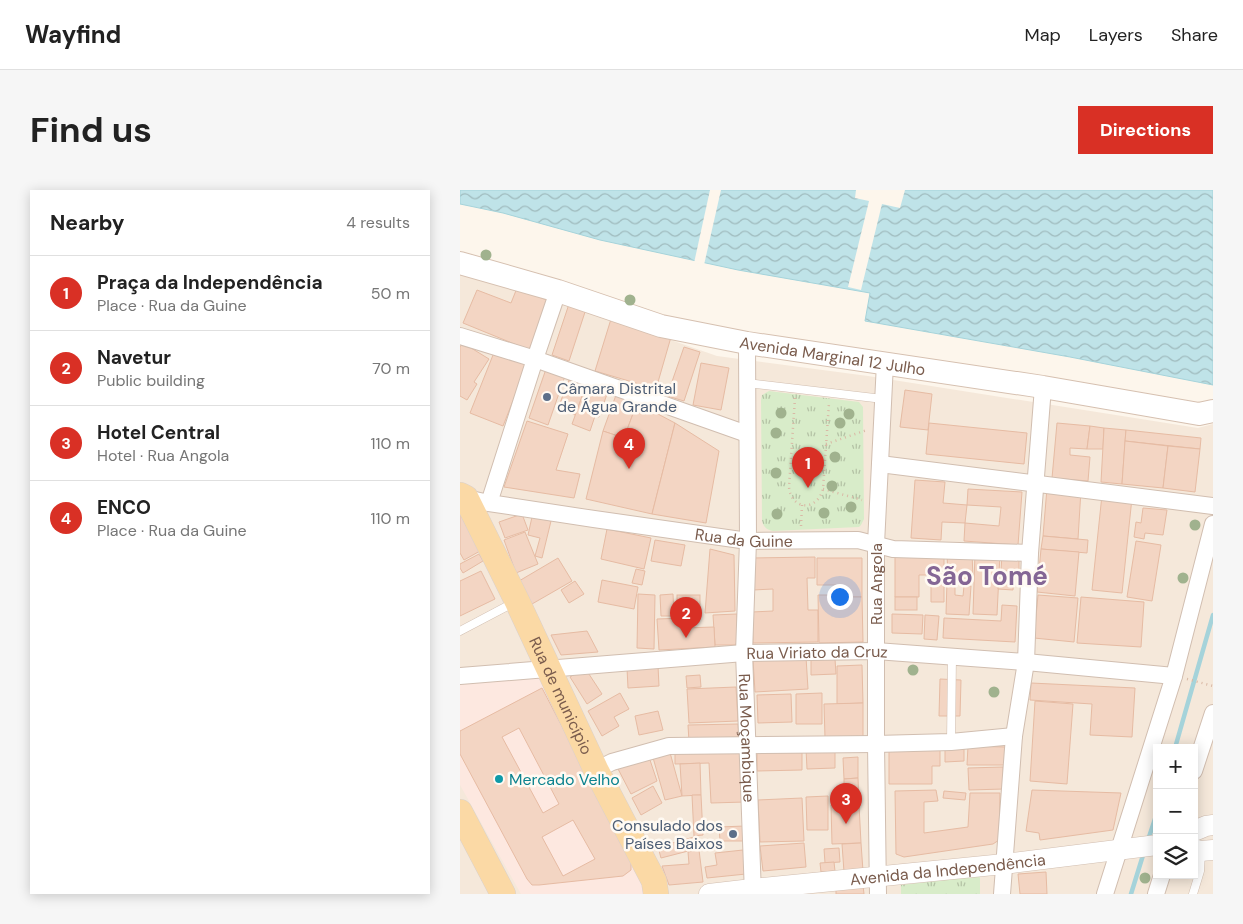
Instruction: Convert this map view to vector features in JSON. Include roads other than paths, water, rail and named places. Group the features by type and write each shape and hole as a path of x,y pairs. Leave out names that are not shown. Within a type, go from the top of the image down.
{"main road":[{"name":"Avenida Marginal 12 Julho","path":"460,263 558,291 661,326 747,343 1043,387 1199,414 1213,411"},
{"name":"Rua de município","path":"472,499 517,601 596,770 654,881 656,894"},
{"path":"460,812 503,894"}],"street":[{"path":"472,499 535,360 558,291"},
{"path":"460,336 535,360 747,434"},
{"name":"Rua Moçambique","path":"747,343 748,541 744,653 752,891"},
{"name":"Rua Angola","path":"878,885 876,544 885,363"},
{"path":"1002,894 1014,736 1026,662 1030,552 1043,387"},
{"path":"880,464 1213,506"},
{"name":"Rua da Guine","path":"472,499 748,541 858,540 893,549 1030,552"},
{"path":"1105,894 1125,849 1174,676 1213,524"},
{"name":"Rua Viriato da Cruz","path":"460,676 744,653 876,651 1026,662 1174,676"},
{"path":"1198,759 1213,713"},
{"path":"596,770 612,762 669,746 951,742 1014,736"},
{"path":"1198,829 1213,825"},
{"name":"Avenida da Independência","path":"709,894 878,885 1004,864 1153,846"},
{"path":"1156,894 1161,879"}],"lane":[{"path":"747,383 883,399"},
{"path":"460,631 517,601"},
{"path":"951,742 952,656"},
{"path":"1193,894 1200,871 1203,850"}],"water":[{"path":"460,190 1213,190 1213,385 1070,357 865,321 870,293 738,270 600,240 503,213 460,204"}],"waterway":[{"path":"1176,744 1213,615"},
{"path":"1148,840 1153,825"},
{"path":"1131,894 1144,852"}],"place":[{"name":"Câmara Distrital de Água Grande","path":"547,397"},
{"name":"ENCO","path":"629,469"},
{"name":"Praça da Independência","path":"808,488"},
{"name":"Navetur","path":"686,638"},
{"name":"Mercado Velho","path":"499,779"},
{"name":"Hotel Central","path":"846,824"},
{"name":"Consulado dos Países Baixos","path":"733,834"}],"district":[{"name":"São Tomé","path":"987,576"}]}
